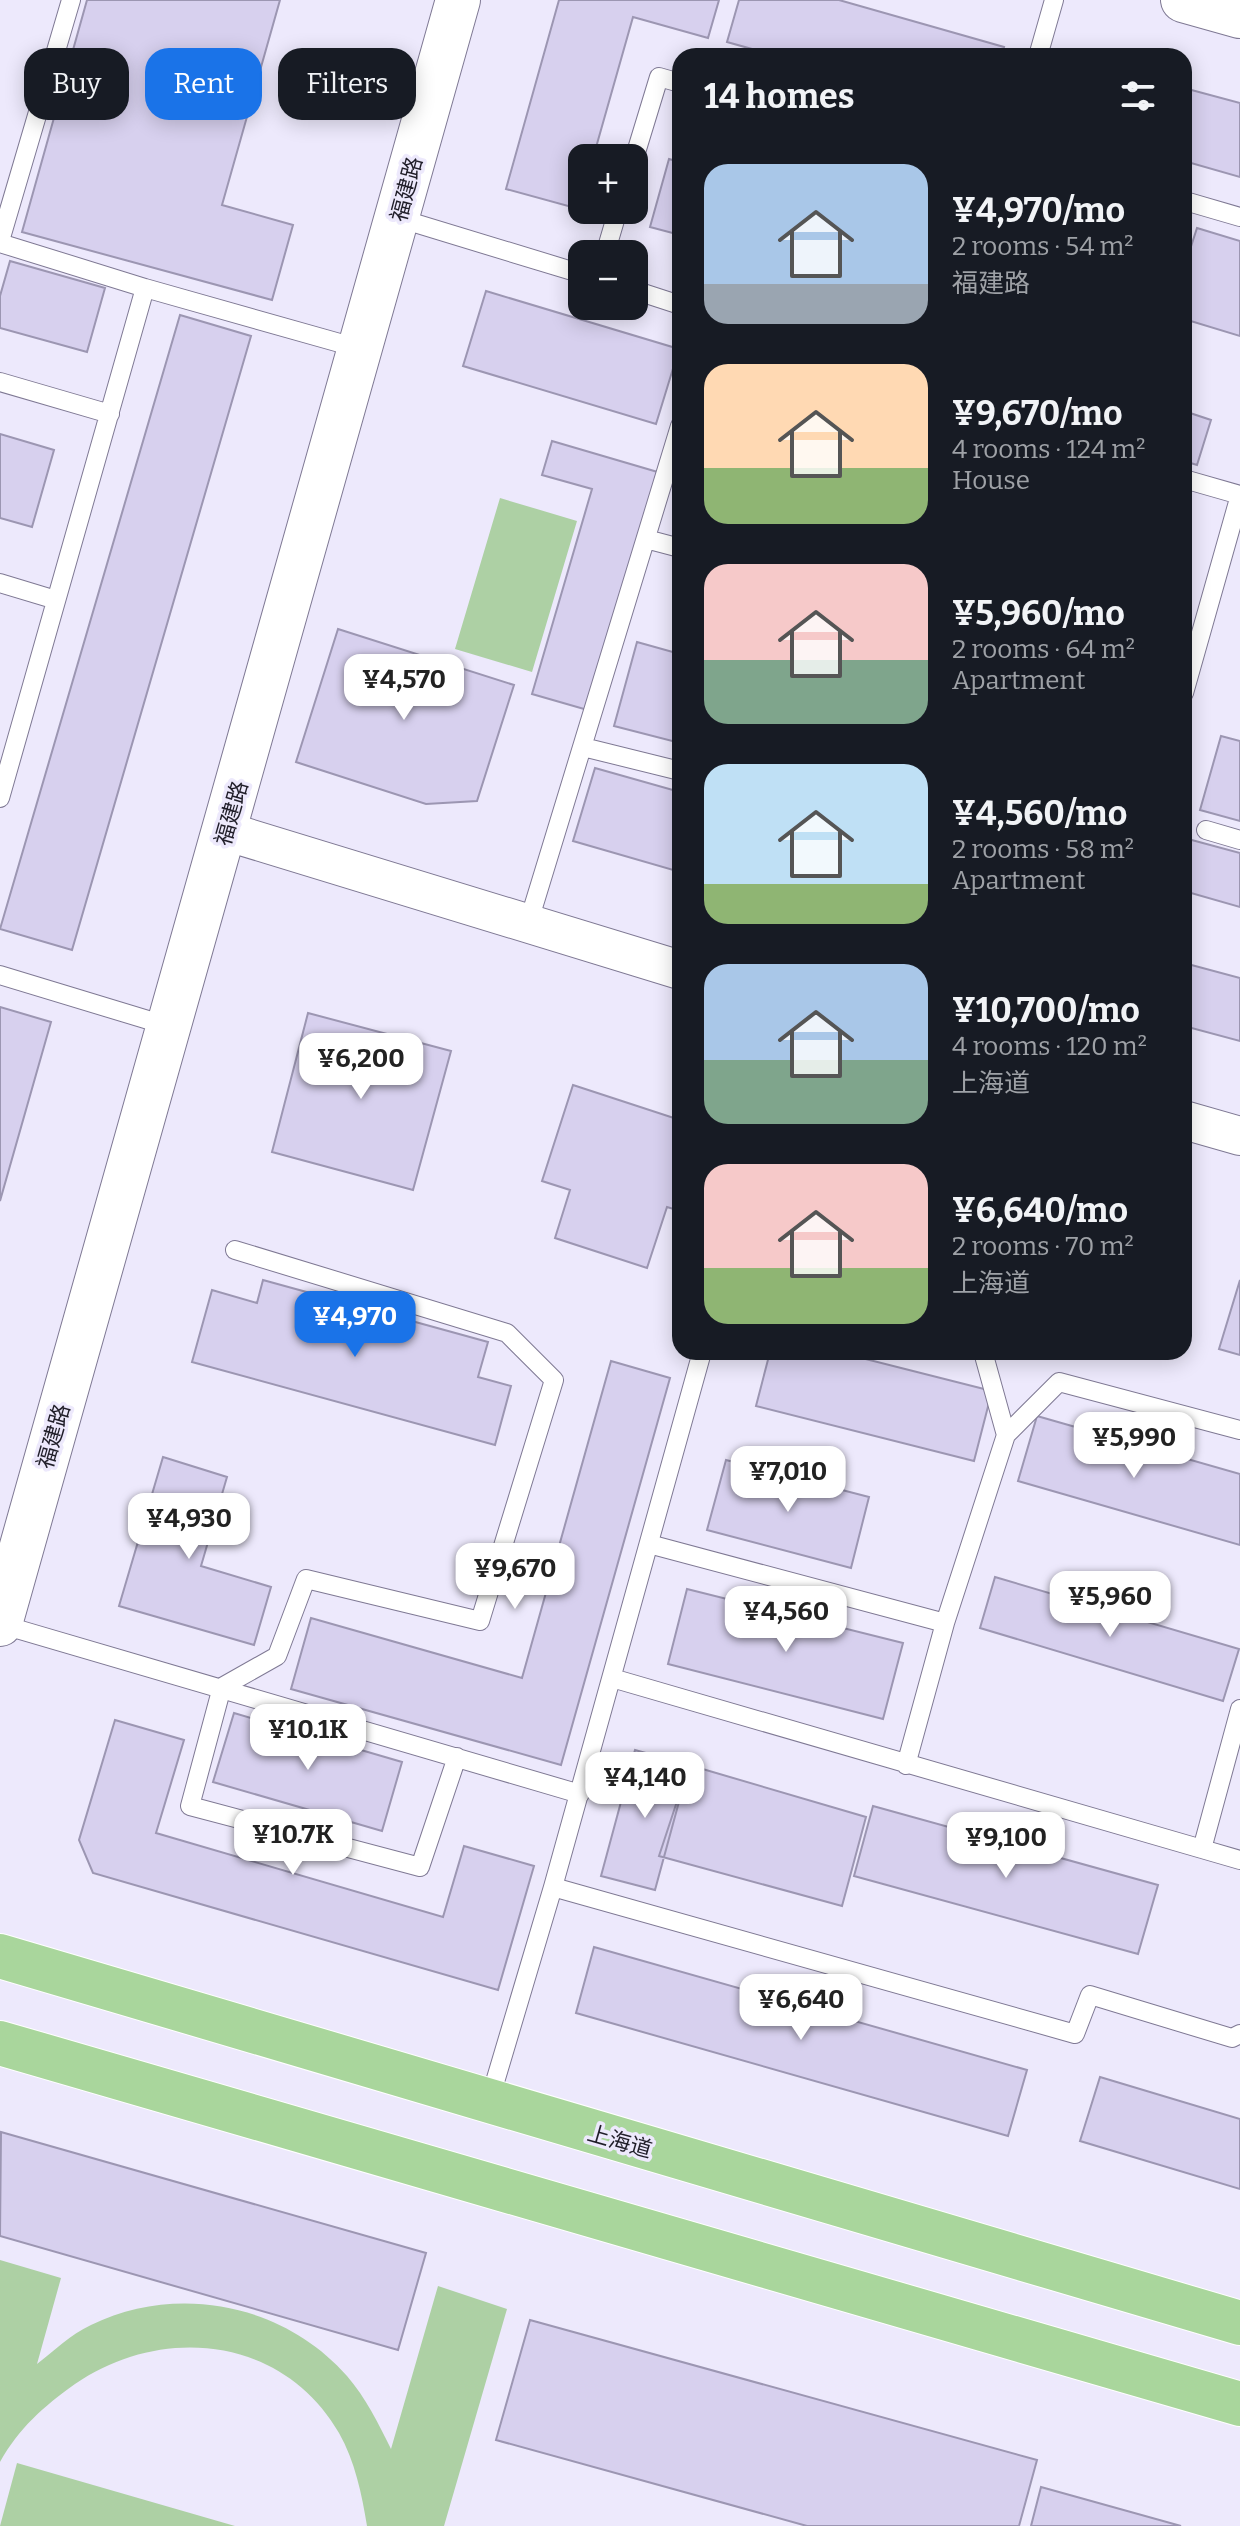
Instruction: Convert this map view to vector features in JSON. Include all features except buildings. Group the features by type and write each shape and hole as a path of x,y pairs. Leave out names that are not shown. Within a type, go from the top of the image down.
{"main road":[{"name":"上海道","path":"0,1956 1240,2323"},
{"path":"0,2043 1240,2404"}],"street":[{"name":"福建路","path":"0,1624 155,1022 225,831 348,346 430,0"},
{"name":"福建路","path":"0,1519 155,1022 348,346 398,218 458,0"},
{"path":"1183,0 1240,16"},
{"path":"225,831 672,968"},
{"path":"1192,1122 1240,1136"}],"lane":[{"path":"71,0 0,242 145,288 348,346"},
{"path":"1040,48 1054,0"},
{"path":"639,144 659,77 672,81"},
{"path":"1192,203 1240,217"},
{"path":"398,218 568,270"},
{"path":"1,793 145,288"},
{"path":"648,295 672,302"},
{"path":"0,382 110,414"},
{"path":"528,924 672,453"},
{"path":"1192,481 1240,495 1192,663"},
{"path":"646,539 672,546"},
{"path":"0,583 56,600"},
{"path":"583,747 672,769"},
{"path":"1206,830 1240,840"},
{"path":"0,975 155,1022"},
{"path":"235,1250 507,1333 554,1380 480,1621 306,1579 277,1656 222,1687 190,1806 420,1867 457,1757"},
{"path":"489,2102 580,1794 700,1360"},
{"path":"985,1360 1006,1435"},
{"path":"906,1765 945,1623 1006,1435 1059,1382 1240,1430"},
{"path":"649,1544 945,1623"},
{"path":"0,1624 580,1794"},
{"path":"612,1678 1240,1860"},
{"path":"1202,1849 1240,1709"},
{"path":"553,1887 1075,2034 1090,1995 1232,2038 1240,2034"}],"green space":[{"path":"500,498 577,521 532,672 455,649"},
{"path":"0,2260 61,2278 37,2364 83,2329 124,2312 158,2305 193,2304 228,2308 261,2317 293,2332 321,2351 360,2393 391,2449 438,2286 507,2309 444,2526 367,2526 354,2467 339,2433 315,2401 286,2376 254,2359 219,2350 182,2348 145,2353 109,2365 75,2384 42,2410 15,2439 0,2462"},
{"path":"17,2463 235,2526 0,2526"}]}
